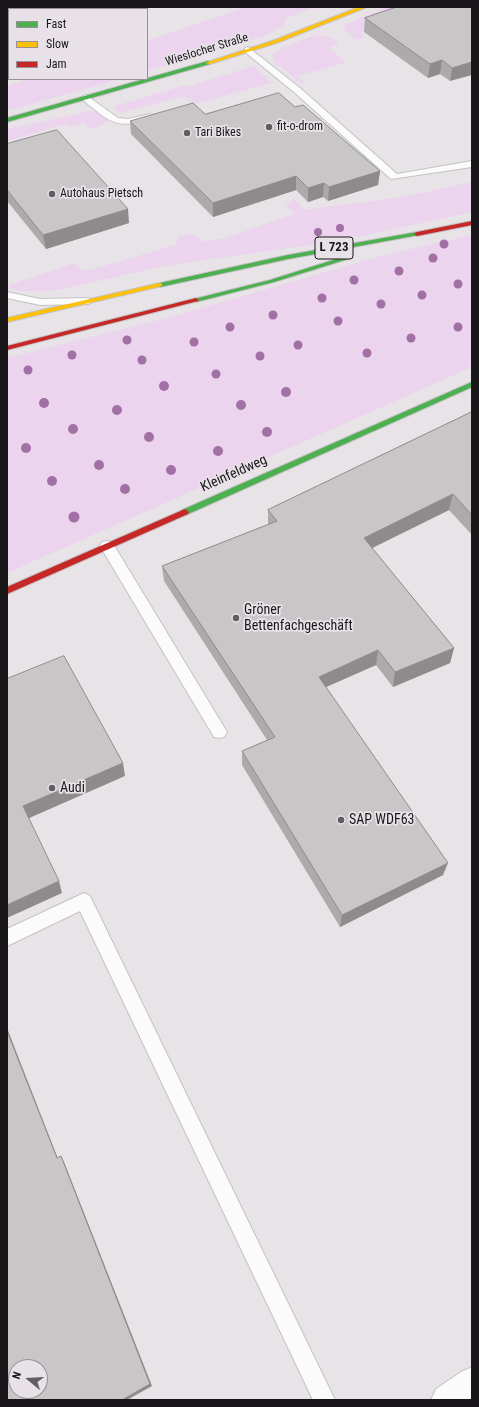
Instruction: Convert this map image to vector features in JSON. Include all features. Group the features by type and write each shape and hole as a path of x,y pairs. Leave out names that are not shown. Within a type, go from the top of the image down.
{"street":[{"name":"Wieslocher Straße","path":"148,80 248,50 325,23 364,7"},
{"name":"Wieslocher Straße","path":"7,120 147,80"},
{"name":"L 723","path":"7,320 251,265 334,248 418,235 472,223"},
{"name":"L 723","path":"7,348 272,280 418,235"},
{"name":"Kleinfeldweg","path":"7,591 472,384"},
{"path":"447,1400 472,1383"}],"lane":[{"path":"248,50 297,90 395,177 472,164"},
{"path":"282,94 297,90"},
{"path":"86,98 113,121 130,123 158,115"},
{"path":"7,296 40,302 89,301"},
{"path":"107,546 219,732"},
{"path":"7,938 84,900 324,1400"}],"shaded area":[{"path":"246,7 314,7 285,19 284,25 265,36 148,71 148,41"},
{"path":"387,7 423,7 360,32 365,37 356,40 344,30 346,24"},
{"path":"316,35 333,38 339,43 329,48 345,63 297,76 305,83 301,83 273,61 273,54 286,46"},
{"path":"254,66 272,83 194,104 184,96 119,113 115,106 186,85 187,87"},
{"path":"25,80 116,80 7,111 7,86"},
{"path":"100,109 111,119 98,127 90,129 84,123 70,127 67,124 7,141 7,129"},
{"path":"472,182 472,212 338,241 170,265 52,291 21,291 10,288 11,284 75,263 82,270 90,270 176,245 179,235 194,235 204,242 225,238 295,214 285,205 291,203 292,197 305,210 403,197"},
{"path":"472,235 472,367 7,573 7,358 167,318 381,256"}],"building":[{"path":"397,7 472,7 472,62 452,68 442,60 430,64 365,18"},
{"path":"279,93 295,107 303,105 380,171 329,187 324,183 308,188 296,176 213,203 130,121 193,103 205,114"},
{"path":"57,130 128,209 43,235 7,190 7,144"},
{"path":"472,412 472,515 453,494 364,538 454,648 395,672 378,650 319,677 448,863 342,915 242,751 275,737 162,566 277,521 268,510"},
{"name":"Audi","path":"64,656 123,763 23,806 59,881 7,905 7,679"},
{"path":"7,1031 57,1158 61,1156 150,1384 122,1400 7,1400"}],"traffic: fast":[{"path":"7,120 208,63"},
{"path":"160,285 288,257 417,234"},
{"path":"196,300 272,281 346,258"},
{"path":"185,512 472,384"}],"traffic: slow":[{"path":"208,63 277,41 364,7"},
{"path":"7,320 160,285"}],"traffic: jam":[{"path":"417,234 472,223"},
{"path":"7,348 196,300"},
{"path":"7,591 185,512"}],"place":[{"name":"fit-o-drom","path":"269,127"},
{"name":"Tari Bikes","path":"187,133"},
{"name":"Autohaus Pietsch","path":"52,194"},
{"name":"Gröner Bettenfachgeschäft","path":"236,618"},
{"name":"Audi","path":"52,788"},
{"name":"SAP WDF63","path":"341,820"}]}
